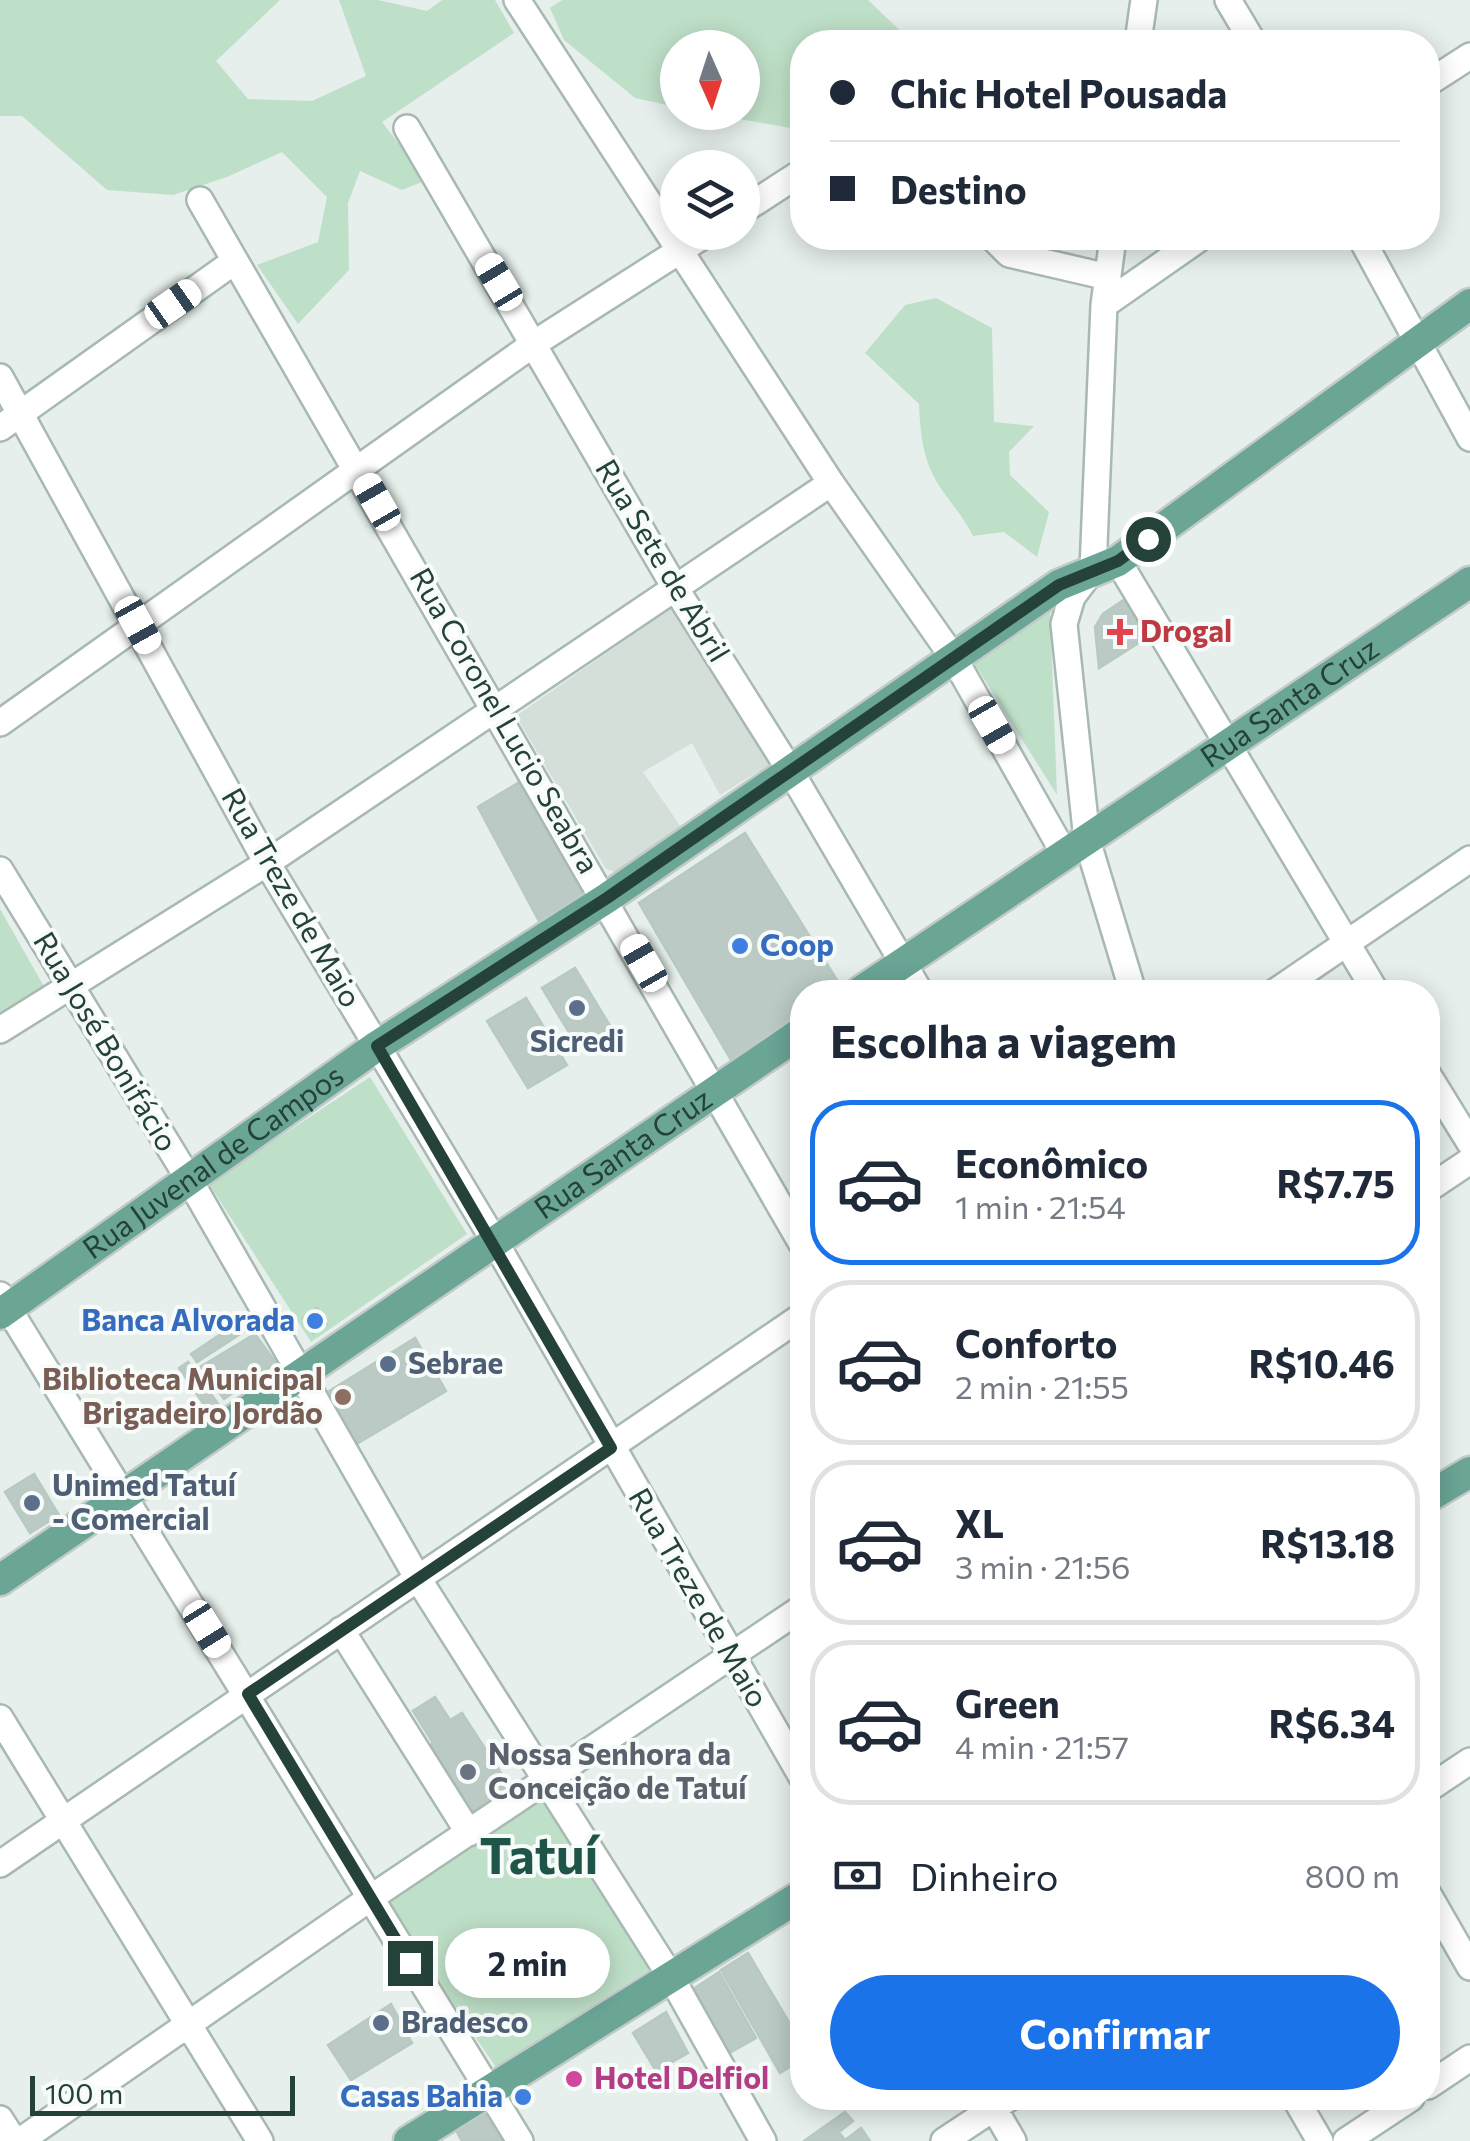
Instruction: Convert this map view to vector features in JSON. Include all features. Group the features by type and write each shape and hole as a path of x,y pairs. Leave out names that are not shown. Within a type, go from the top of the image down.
{"main road":[{"name":"Rua Juvenal de Campos","path":"3,1305 190,1181 377,1046 607,898 1059,585 1106,565 1470,304"},
{"name":"Rua Santa Cruz","path":"877,980 1470,582"},
{"name":"Rua Santa Cruz","path":"0,1580 124,1499 299,1374 790,1041"},
{"path":"1440,1491 1470,1472"},
{"path":"409,2141 790,1903"}],"street":[{"path":"517,0 831,483 955,660 1076,848 1128,980"},
{"path":"1140,30 1144,0"},
{"path":"1228,0 1245,30"},
{"path":"1440,75 1470,56"},
{"name":"Rua Sete de Abril","path":"407,128 674,586 791,772 913,980"},
{"path":"760,199 790,180"},
{"name":"Rua Coronel Lucio Seabra","path":"200,200 607,898 790,1223"},
{"path":"1005,250 1108,277"},
{"path":"1111,250 1104,305 1106,565 1230,743 1368,980"},
{"path":"1104,305 1183,250"},
{"path":"1368,250 1470,438"},
{"path":"0,722 535,343 681,251"},
{"path":"10,421 235,260"},
{"name":"Rua Treze de Maio","path":"0,377 10,421 138,625 268,862 495,1242 790,1756"},
{"path":"0,1030 268,862 831,483"},
{"path":"1076,848 1064,624 1072,597 1106,565"},
{"path":"1293,980 1470,859"},
{"name":"Rua José Bonifácio","path":"0,870 190,1181 417,1577 671,1977 763,2141"},
{"path":"1440,1094 1470,1143"},
{"path":"1440,1181 1470,1162"},
{"path":"3,1305 248,1694 369,1899 520,2141"},
{"path":"0,1864 790,1324"},
{"path":"0,2119 17,2141 790,1616"},
{"path":"336,1634 465,1836"},
{"path":"0,1718 260,2141"},
{"path":"1440,1781 1470,1761"},
{"path":"1440,1915 1470,1967"},
{"path":"1440,2078 1470,2058"},
{"path":"944,2141 985,2110"},
{"path":"1001,2110 1014,2141"},
{"path":"1302,2110 1320,2141"},
{"path":"1346,2141 1393,2110"}],"shaded area":[{"path":"671,608 770,764 720,795 692,743 643,772 681,827 615,872 606,869 516,716"}],"green space":[{"path":"0,0 280,0 216,61 248,99 312,101 366,76 339,0 378,0 427,11 442,0 495,0 514,33 382,122 427,180 402,190 360,171 348,203 349,270 298,324 257,265 318,242 327,197 282,152 227,177 173,195 107,190 22,116 0,116"},
{"path":"562,0 868,0 899,30 790,30 790,128 760,123 760,30 660,30 660,103 635,98 564,40 550,8"},
{"path":"936,298 992,328 994,422 1034,426 1009,452 1010,475 1049,512 1037,557 1004,532 973,536 929,467 919,404 865,353 905,305"},
{"path":"1050,608 1057,795 974,663"},
{"path":"0,909 46,990 0,1021"},
{"path":"370,1077 467,1234 311,1342 209,1184"},
{"path":"547,1790 650,1969 496,2067 379,1896"}],"building":[{"name":"Drogal","path":"1125,599 1148,637 1099,668 1095,627 1103,614"},
{"path":"521,781 585,893 540,923 478,807"},
{"name":"Coop","path":"745,833 837,980 790,980 790,1025 734,1065 639,903"},
{"name":"Sicredi","path":"575,968 612,1029 579,1049 542,988"},
{"path":"526,998 567,1065 528,1088 487,1021"},
{"name":"Banca Alvorada","path":"317,1308 327,1324 313,1333 303,1318"},
{"path":"252,1313 257,1323 197,1362 191,1354"},
{"path":"255,1334 276,1363 224,1399 200,1367"},
{"path":"415,1338 446,1391 353,1446 323,1395"},
{"path":"188,1362 221,1408 211,1415 179,1368"},
{"name":"Unimed Tatuí - Comercial","path":"34,1474 59,1515 30,1533 5,1492"},
{"name":"Nossa Senhora da Conceição de Tatuí","path":"435,1697 450,1720 462,1713 514,1793 471,1825 421,1751 433,1743 413,1711"},
{"path":"748,1953 790,2024 790,2067 780,2073 721,1970"},
{"path":"719,1972 756,2038 724,2056 689,1992"},
{"name":"Bradesco","path":"391,2004 412,2043 351,2080 328,2045"},
{"path":"666,2012 688,2053 656,2071 633,2033"},
{"path":"845,2112 853,2121 839,2132 845,2140 861,2128 870,2141 804,2141"},
{"path":"485,2115 501,2141 462,2141 457,2132"}],"place":[{"name":"Drogal","path":"1120,632"},
{"name":"Coop","path":"740,946"},
{"name":"Sicredi","path":"577,1008"},
{"name":"Banca Alvorada","path":"315,1321"},
{"name":"Sebrae","path":"388,1364"},
{"name":"Biblioteca Municipal Brigadeiro Jordão","path":"343,1397"},
{"name":"Unimed Tatuí - Comercial","path":"32,1503"},
{"name":"Nossa Senhora da Conceição de Tatuí","path":"468,1772"},
{"name":"Bradesco","path":"381,2023"},
{"name":"Hotel Delfiol","path":"574,2079"},
{"name":"Casas Bahia","path":"523,2097"}],"district":[{"name":"Tatuí","path":"539,1856"}],"route":[{"path":"410,1963 248,1694 611,1448 495,1242 377,1046 607,898 1059,585 1118,561 1148,539"}]}
